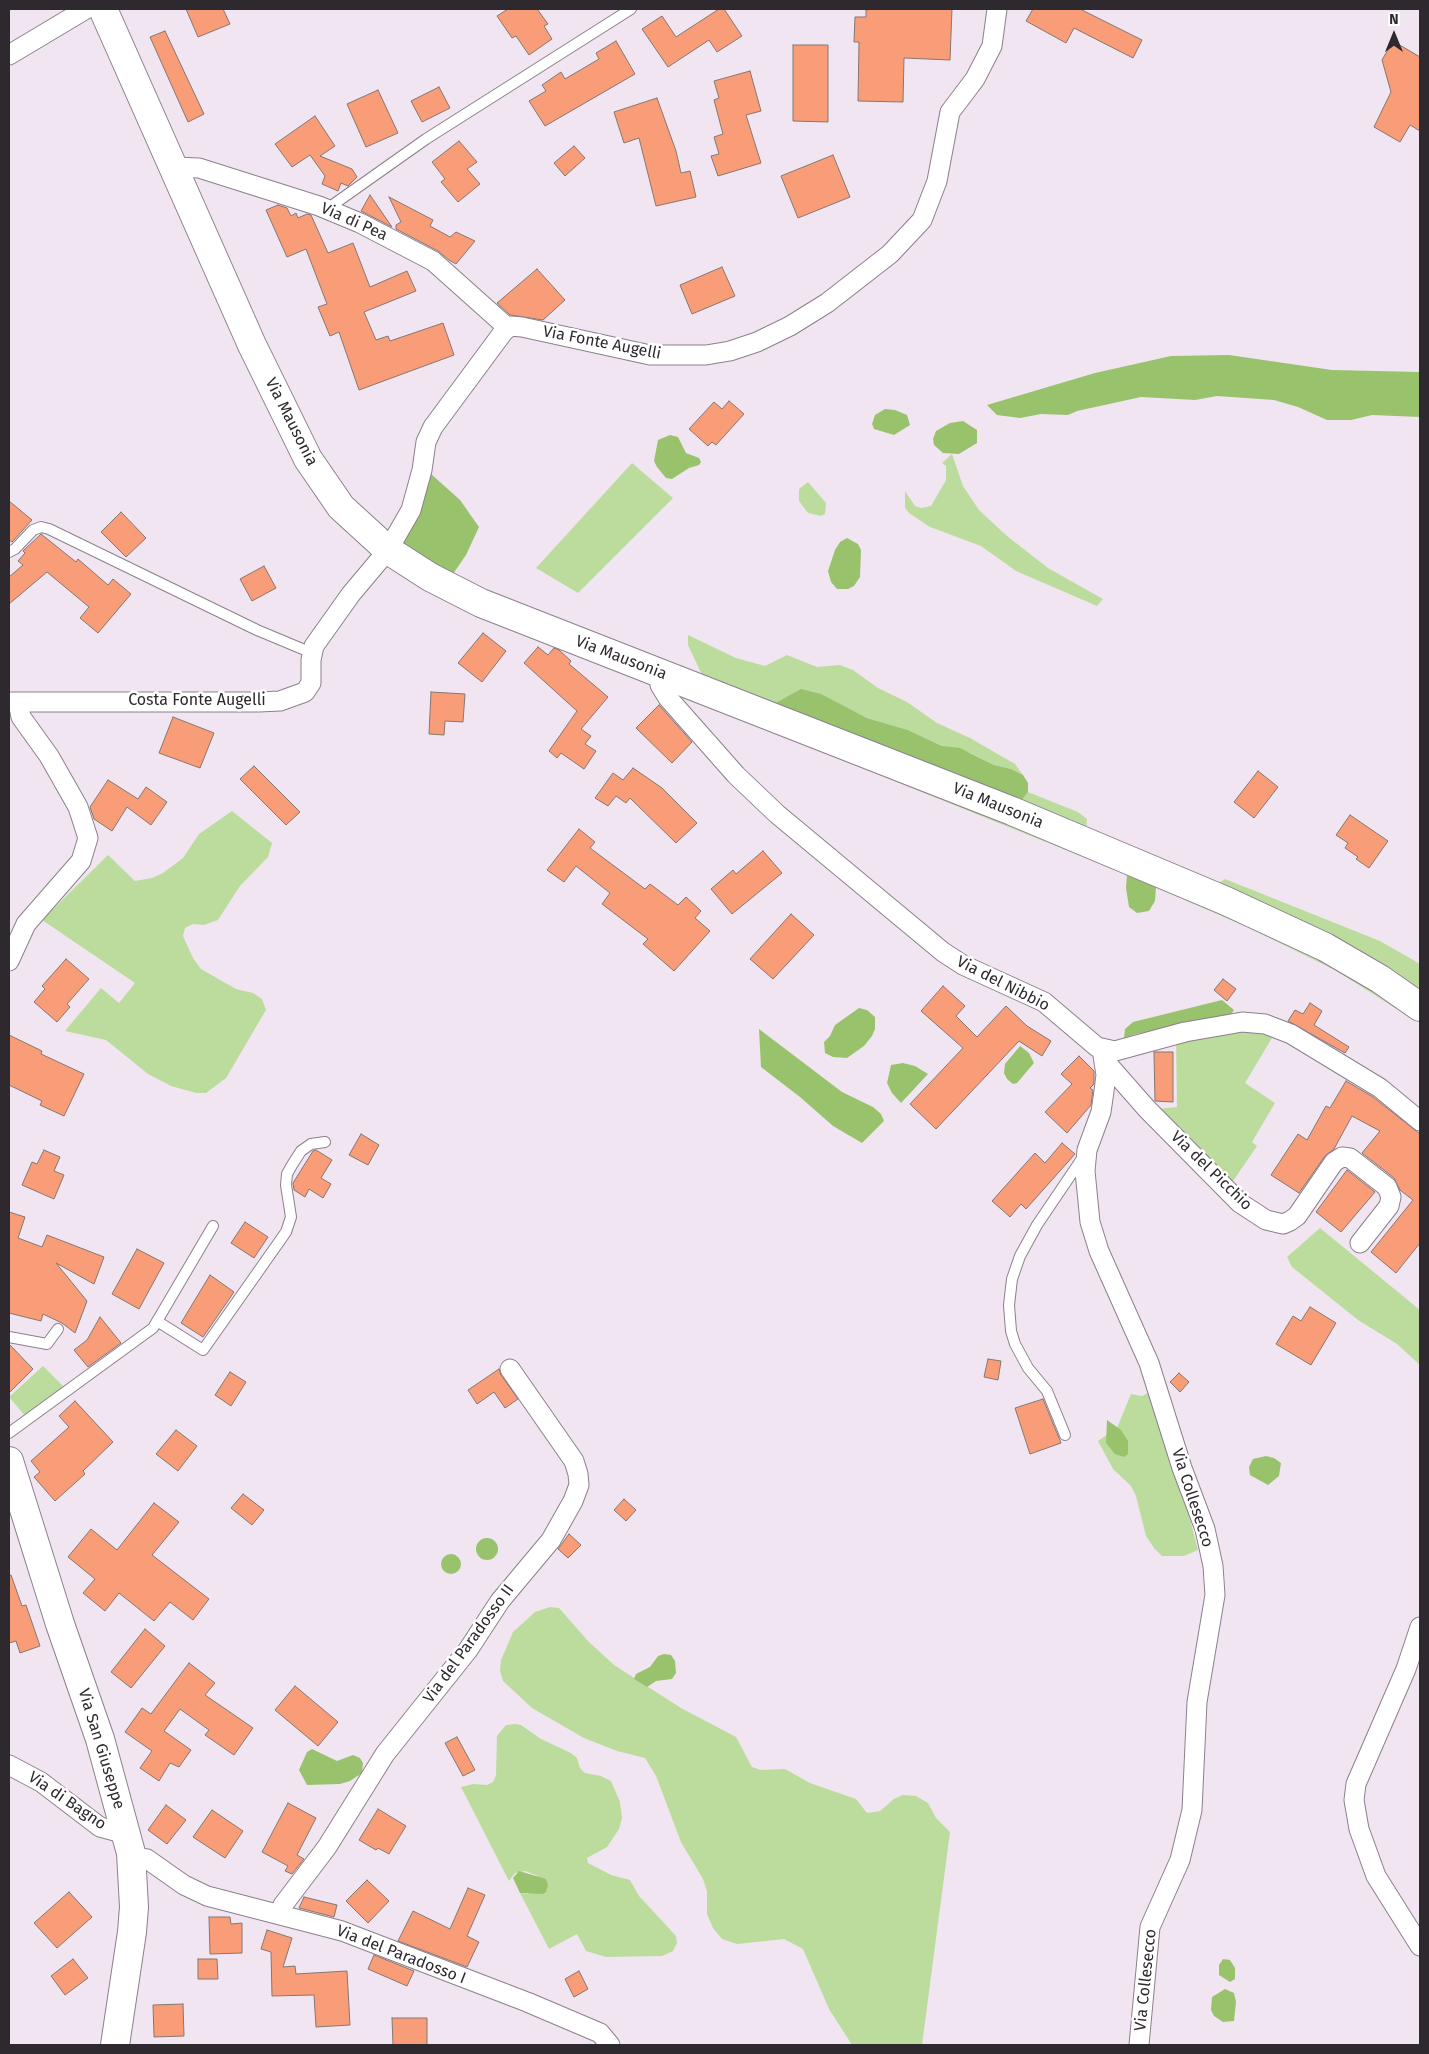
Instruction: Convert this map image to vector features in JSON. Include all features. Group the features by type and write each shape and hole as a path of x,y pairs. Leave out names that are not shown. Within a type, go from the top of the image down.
{"main road":[{"name":"Via Mausonia","path":"103,9 252,345 308,459 341,507 388,550 430,577 481,603 1012,811 1226,901 1325,947 1380,979 1420,1007"},
{"name":"Via San Giuseppe","path":"9,1461 60,1624 100,1739 126,1829 131,1857 134,1907 115,2045"}],"street":[{"path":"9,55 86,9"},
{"name":"Via Fonte Augelli","path":"508,328 522,327 650,355 706,355 730,351 757,342 790,326 827,303 890,254 922,220 937,181 950,112 975,79 992,46 997,9"},
{"name":"Via di Pea","path":"174,167 199,168 327,209 360,223 433,261 508,328"},
{"path":"312,653 351,594 388,550 415,498 426,442 433,426 508,328"},
{"name":"Costa Fonte Augelli","path":"13,702 280,700 295,696 309,687 312,678 312,653"},
{"name":"Via del Nibbio","path":"663,674 660,685 668,698 736,775 777,814 942,952 962,965 1044,1002 1068,1020 1103,1055"},
{"path":"9,961 26,924 81,861 88,838 78,807 50,756 21,717 13,702"},
{"path":"1103,1055 1185,1032 1242,1022 1265,1024 1290,1034 1380,1088 1420,1121"},
{"name":"Via Collesecco","path":"1103,1055 1106,1075 1103,1101 1087,1150 1085,1171 1086,1195 1094,1236 1149,1363 1182,1468 1205,1529 1213,1566 1215,1595 1197,1702 1192,1810 1180,1860 1150,1927 1139,2045"},
{"name":"Via del Picchio","path":"1103,1055 1147,1109 1240,1203 1266,1220 1283,1224 1297,1216 1334,1162 1342,1157 1350,1158 1387,1188 1391,1197 1389,1206 1360,1243"},
{"name":"Via del Paradosso II","path":"279,1914 283,1905 327,1847 385,1754 468,1650 500,1601 551,1540 573,1501 578,1485 578,1474 574,1461 510,1369"},
{"path":"1420,1627 1406,1669 1361,1773 1354,1800 1359,1829 1376,1876 1420,1946"},
{"name":"Via di Bagno","path":"9,1765 42,1782 100,1827 115,1831 126,1829"},
{"name":"Via del Paradosso I","path":"131,1857 147,1859 184,1884 207,1896 279,1914 378,1943 445,1972 527,2002 600,2033 610,2045"}],"lane":[{"path":"327,209 426,139 631,9"},
{"path":"9,552 15,549 33,530 41,527 50,528 257,630 312,653"},
{"path":"157,1321 203,1350 286,1232 291,1216 286,1185 292,1165 301,1151 311,1144 325,1142"},
{"path":"1065,1435 1047,1391 1028,1368 1015,1344 1011,1331 1009,1305 1012,1279 1020,1256 1037,1225 1087,1150"},
{"path":"9,1433 153,1328 213,1226"},
{"path":"9,1338 47,1344 58,1329"}],"green space":[{"path":"1229,355 1332,370 1420,372 1420,417 1372,415 1351,420 1327,420 1298,407 1274,400 1217,396 1195,400 1141,397 1077,411 1068,415 1041,414 1020,418 997,415 987,405 1095,373 1171,356"},
{"path":"885,409 895,410 907,415 910,425 894,435 874,429 872,424 875,415"},
{"path":"963,421 977,430 977,443 959,454 943,453 934,445 933,439 936,431 950,423"},
{"path":"670,435 678,437 686,453 699,458 701,462 699,465 689,468 672,479 666,478 654,461 658,440"},
{"path":"952,454 963,486 979,510 1007,536 1048,568 1103,599 1097,606 1016,571 981,546 930,527 909,513 905,508 905,491 915,506 921,508 931,506 946,480 946,466 942,463"},
{"path":"632,463 673,498 578,593 536,568"},
{"path":"430,473 460,500 479,527 466,555 453,574 417,555 400,541"},
{"path":"808,482 826,503 825,514 821,516 808,513 799,501 799,489"},
{"path":"847,538 858,544 861,550 860,577 854,586 848,589 837,589 831,582 828,571 835,550 840,542"},
{"path":"688,635 736,658 765,666 787,655 817,667 840,665 853,670 878,688 907,702 937,723 970,738 1015,764 1023,775 1011,769 994,765 971,753 942,746 908,730 867,718 847,708 772,705 703,677 688,645"},
{"path":"801,689 821,694 867,718 908,730 942,746 960,748 994,765 1011,769 1023,775 1028,783 1028,792 1019,804 772,705"},
{"path":"809,740 1102,860 1327,962 1402,1007 1400,1011 1335,970 1247,927 1108,867 805,745"},
{"path":"1028,792 1078,812 1087,819 1086,831 1019,804"},
{"path":"232,811 272,843 268,857 240,886 218,920 204,925 193,924 185,928 183,936 193,958 201,969 236,989 253,993 262,999 266,1010 226,1078 206,1093 196,1093 171,1086 148,1074 106,1040 65,1031 101,988 119,1003 135,983 42,920 108,855 135,881 152,878 163,873 183,858 199,834"},
{"path":"1127,875 1156,887 1155,901 1149,911 1137,913 1129,907 1126,888"},
{"path":"1225,879 1380,941 1420,964 1420,989 1386,965 1330,934 1217,884"},
{"path":"1222,1000 1234,1010 1230,1016 1124,1038 1125,1029 1133,1022"},
{"path":"859,1008 867,1010 875,1017 875,1029 872,1036 864,1046 847,1058 833,1057 825,1053 824,1042 830,1036 835,1025"},
{"path":"1236,1028 1275,1033 1245,1083 1275,1103 1252,1142 1257,1146 1231,1184 1157,1109 1177,1107 1176,1039"},
{"path":"759,1029 842,1092 873,1107 881,1114 884,1121 862,1143 833,1126 800,1097 761,1067"},
{"path":"1020,1046 1029,1053 1034,1063 1017,1083 1013,1084 1004,1073 1005,1064"},
{"path":"903,1063 915,1066 928,1074 901,1103 892,1093 887,1083 891,1065"},
{"path":"1320,1228 1420,1310 1420,1365 1397,1344 1358,1320 1292,1267 1287,1257"},
{"path":"43,1366 65,1388 27,1418 9,1397"},
{"path":"1148,1393 1185,1500 1198,1550 1184,1556 1162,1556 1154,1548 1146,1536 1136,1496 1131,1486 1113,1469 1098,1441 1117,1428 1131,1394 1142,1396"},
{"path":"1107,1420 1121,1430 1128,1441 1128,1454 1124,1457 1115,1454 1106,1443"},
{"path":"1266,1456 1274,1458 1281,1463 1279,1476 1268,1485 1250,1475 1249,1467 1253,1459"},
{"path":"487,1538 495,1541 498,1549 495,1557 487,1560 479,1557 476,1549 479,1541"},
{"path":"451,1554 458,1557 461,1564 458,1571 451,1574 444,1571 441,1564 444,1557"},
{"path":"550,1607 559,1608 588,1641 614,1665 681,1708 736,1737 752,1767 761,1770 785,1769 810,1783 856,1799 867,1813 880,1811 894,1799 903,1795 916,1796 928,1803 936,1818 950,1832 922,2045 852,2045 829,2009 803,1949 784,1939 737,1944 722,1939 713,1928 707,1914 707,1891 703,1879 681,1842 656,1776 645,1758 617,1751 584,1738 532,1708 503,1681 500,1671 501,1660 513,1632 535,1612"},
{"path":"664,1654 671,1655 675,1661 676,1673 672,1679 656,1681 647,1687 634,1679 636,1674 650,1667 658,1656"},
{"path":"506,1725 521,1725 541,1739 571,1753 577,1758 580,1768 585,1773 601,1776 611,1781 620,1802 622,1818 619,1829 607,1847 587,1858 588,1863 611,1875 630,1880 639,1896 676,1936 677,1943 673,1951 662,1956 606,1957 586,1951 577,1934 549,1949 520,1893 528,1894 538,1876 525,1871 515,1873 509,1881 461,1787 473,1784 487,1785 493,1782 496,1775 497,1736"},
{"path":"312,1749 337,1761 353,1755 360,1758 363,1763 362,1773 350,1781 340,1784 307,1785 299,1770 307,1752"},
{"path":"519,1871 546,1879 548,1885 546,1892 543,1894 520,1893 513,1878"},
{"path":"1223,1959 1230,1960 1235,1968 1235,1979 1230,1982 1219,1975 1219,1965"},
{"path":"1225,1989 1234,1993 1236,2002 1234,2021 1223,2022 1214,2016 1211,2010 1212,1997"}],"building":[{"path":"186,9 223,9 230,24 198,37"},
{"path":"508,9 537,9 548,24 544,26 552,39 529,55 516,36 512,38 497,16"},
{"path":"719,9 724,9 742,36 717,52 709,40 668,67 642,29 662,16 676,37"},
{"path":"952,9 950,60 904,58 903,102 858,101 859,42 854,42 855,17 866,17 866,10"},
{"path":"1033,9 1080,9 1142,40 1133,58 1074,28 1066,43 1026,21"},
{"path":"165,31 204,114 188,122 150,37"},
{"path":"616,41 635,74 545,126 529,101 546,91 542,85 561,72 565,79 599,59 596,53"},
{"path":"1393,41 1420,57 1420,131 1410,125 1400,142 1374,127 1391,92 1382,60"},
{"path":"793,45 828,45 828,122 793,121"},
{"path":"750,71 761,111 746,115 761,163 718,176 711,156 719,154 714,137 723,134 714,100 719,98 714,81"},
{"path":"439,87 450,108 422,122 411,101"},
{"path":"378,90 398,133 366,147 347,104"},
{"path":"657,98 676,151 681,173 690,171 696,197 656,206 639,138 624,143 614,112"},
{"path":"315,116 335,146 320,156 352,169 357,177 348,186 341,183 338,191 322,184 325,176 310,155 292,167 275,144"},
{"path":"459,141 477,162 467,169 480,184 458,202 441,182 445,179 432,162"},
{"path":"574,146 585,158 565,176 554,163"},
{"path":"833,155 850,197 798,218 781,176"},
{"path":"370,195 392,227 361,211"},
{"path":"389,197 433,220 430,226 450,237 456,232 475,241 456,264 438,251 396,229 396,225 401,222"},
{"path":"278,205 287,208 291,216 296,213 298,218 307,214 311,215 328,253 353,243 370,287 407,271 416,291 364,312 376,340 388,336 390,341 443,323 454,355 359,390 339,332 330,336 318,307 327,304 306,249 287,257 266,210"},
{"path":"722,267 735,296 692,314 680,285"},
{"path":"537,269 565,300 543,320 510,315 497,303"},
{"path":"729,401 744,414 716,445 712,442 708,446 689,429 714,402 722,409"},
{"path":"9,501 32,520 12,542 9,540"},
{"path":"121,512 146,538 126,557 101,532"},
{"path":"41,534 76,562 78,559 108,585 113,579 131,594 98,633 80,618 89,607 47,572 9,604 9,577 23,565 18,561 25,553 23,551"},
{"path":"264,566 276,588 252,601 240,579"},
{"path":"483,633 506,651 482,682 458,663"},
{"path":"538,647 548,655 554,648 559,650 571,661 569,664 608,697 581,729 591,736 585,744 596,751 584,769 561,753 557,758 549,751 577,711 524,663"},
{"path":"431,692 465,694 463,722 445,721 444,735 429,734"},
{"path":"659,705 692,742 672,763 636,728"},
{"path":"173,717 214,733 200,768 159,753"},
{"path":"254,766 300,812 286,825 240,779"},
{"path":"633,768 662,788 697,823 676,843 630,798 626,803 616,796 608,806 595,798 613,773 623,780"},
{"path":"1258,771 1278,787 1254,818 1234,802"},
{"path":"108,780 138,799 146,787 167,802 151,825 127,807 112,831 94,819 90,807"},
{"path":"1350,815 1388,841 1369,868 1345,848 1348,843 1336,835"},
{"path":"579,829 595,842 590,848 645,889 650,884 678,905 686,897 701,911 695,918 710,931 674,971 643,944 648,939 602,904 610,893 576,866 564,882 547,870"},
{"path":"763,851 782,873 732,914 711,889 733,870 736,874"},
{"path":"791,914 814,935 773,979 750,959"},
{"path":"66,959 89,979 67,1004 70,1007 57,1022 34,1002 45,989 42,986"},
{"path":"1223,979 1236,989 1227,1001 1214,990"},
{"path":"943,986 965,1006 956,1016 977,1037 1006,1006 1027,1026 1051,1041 1042,1056 1019,1041 936,1129 910,1104 963,1048 921,1011"},
{"path":"1310,1003 1322,1011 1314,1025 1349,1047 1345,1053 1288,1021 1295,1010 1303,1014"},
{"path":"9,1035 42,1051 41,1054 84,1074 64,1116 40,1105 42,1101 9,1085"},
{"path":"1154,1052 1173,1052 1173,1102 1155,1101"},
{"path":"1079,1056 1094,1071 1094,1084 1090,1088 1093,1090 1091,1105 1067,1133 1045,1112 1072,1084 1061,1074"},
{"path":"1346,1081 1373,1097 1420,1134 1420,1243 1396,1273 1371,1252 1413,1200 1400,1190 1394,1178 1362,1153 1380,1131 1352,1116 1334,1149 1325,1156 1299,1193 1271,1175 1298,1134 1307,1140 1326,1106 1330,1108"},
{"path":"361,1134 379,1145 368,1165 349,1155"},
{"path":"1062,1143 1075,1154 1026,1209 1021,1204 1010,1217 992,1201 1035,1153 1045,1163"},
{"path":"44,1150 60,1157 54,1171 64,1175 54,1199 22,1185 32,1162 37,1164"},
{"path":"316,1150 332,1160 321,1178 331,1184 323,1198 309,1189 305,1197 294,1190 293,1183 313,1151"},
{"path":"1347,1170 1375,1192 1341,1232 1316,1212"},
{"path":"9,1212 25,1217 18,1238 42,1247 47,1235 104,1257 94,1284 56,1263 87,1301 75,1333 62,1323 43,1314 41,1321 9,1313"},
{"path":"245,1222 268,1237 254,1258 231,1243"},
{"path":"137,1249 164,1263 139,1309 112,1294"},
{"path":"210,1275 234,1292 203,1337 181,1323"},
{"path":"1310,1307 1336,1323 1311,1365 1276,1344 1293,1316 1301,1321"},
{"path":"100,1317 121,1343 88,1367 74,1350 87,1340"},
{"path":"9,1344 33,1369 9,1393"},
{"path":"988,1359 1001,1361 998,1380 984,1377"},
{"path":"499,1369 501,1375 518,1399 505,1408 494,1392 477,1404 468,1390"},
{"path":"230,1372 246,1382 231,1406 215,1395"},
{"path":"1179,1373 1189,1382 1180,1392 1170,1382"},
{"path":"1043,1399 1061,1443 1030,1454 1015,1408"},
{"path":"75,1401 113,1442 83,1471 85,1474 55,1501 34,1477 40,1472 31,1461 69,1427 59,1416"},
{"path":"176,1430 197,1446 178,1471 156,1454"},
{"path":"243,1494 264,1510 252,1525 231,1508"},
{"path":"624,1499 636,1510 626,1521 614,1510"},
{"path":"154,1503 179,1522 152,1555 209,1599 193,1620 170,1602 154,1621 119,1593 105,1611 83,1593 95,1579 68,1557 91,1529 117,1550"},
{"path":"569,1534 581,1545 568,1558 558,1549"},
{"path":"9,1575 11,1575 22,1606 26,1605 40,1646 20,1653 16,1641 9,1643"},
{"path":"145,1629 165,1646 131,1688 111,1672"},
{"path":"189,1663 215,1683 205,1695 253,1728 234,1755 205,1735 209,1730 180,1709 164,1731 191,1750 179,1767 170,1763 159,1781 140,1768 152,1751 125,1732 142,1708 151,1714"},
{"path":"295,1686 338,1722 318,1746 275,1710"},
{"path":"457,1737 475,1770 463,1776 445,1743"},
{"path":"288,1803 316,1818 297,1855 304,1859 292,1874 285,1871 288,1866 262,1852"},
{"path":"166,1805 186,1820 167,1844 148,1830"},
{"path":"378,1809 406,1826 389,1854 378,1848 376,1850 359,1840"},
{"path":"212,1810 243,1831 225,1858 193,1837"},
{"path":"367,1880 389,1901 368,1923 346,1901"},
{"path":"468,1888 485,1895 467,1936 479,1942 467,1967 398,1941 413,1911 450,1929"},
{"path":"69,1892 92,1917 57,1948 34,1923"},
{"path":"304,1897 337,1905 334,1917 299,1908"},
{"path":"209,1917 230,1917 231,1924 242,1923 242,1953 210,1954"},
{"path":"267,1930 292,1938 283,1967 295,1966 296,1974 347,1971 350,2025 316,2027 314,1995 272,1996 271,1952 261,1949"},
{"path":"374,1955 414,1971 407,1986 368,1969"},
{"path":"73,1959 88,1978 65,1995 51,1976"},
{"path":"198,1959 217,1959 218,1979 198,1979"},
{"path":"579,1971 588,1989 574,1997 565,1979"},
{"path":"183,2004 184,2036 154,2037 153,2005"},
{"path":"392,2018 427,2018 427,2045 393,2045"}]}
